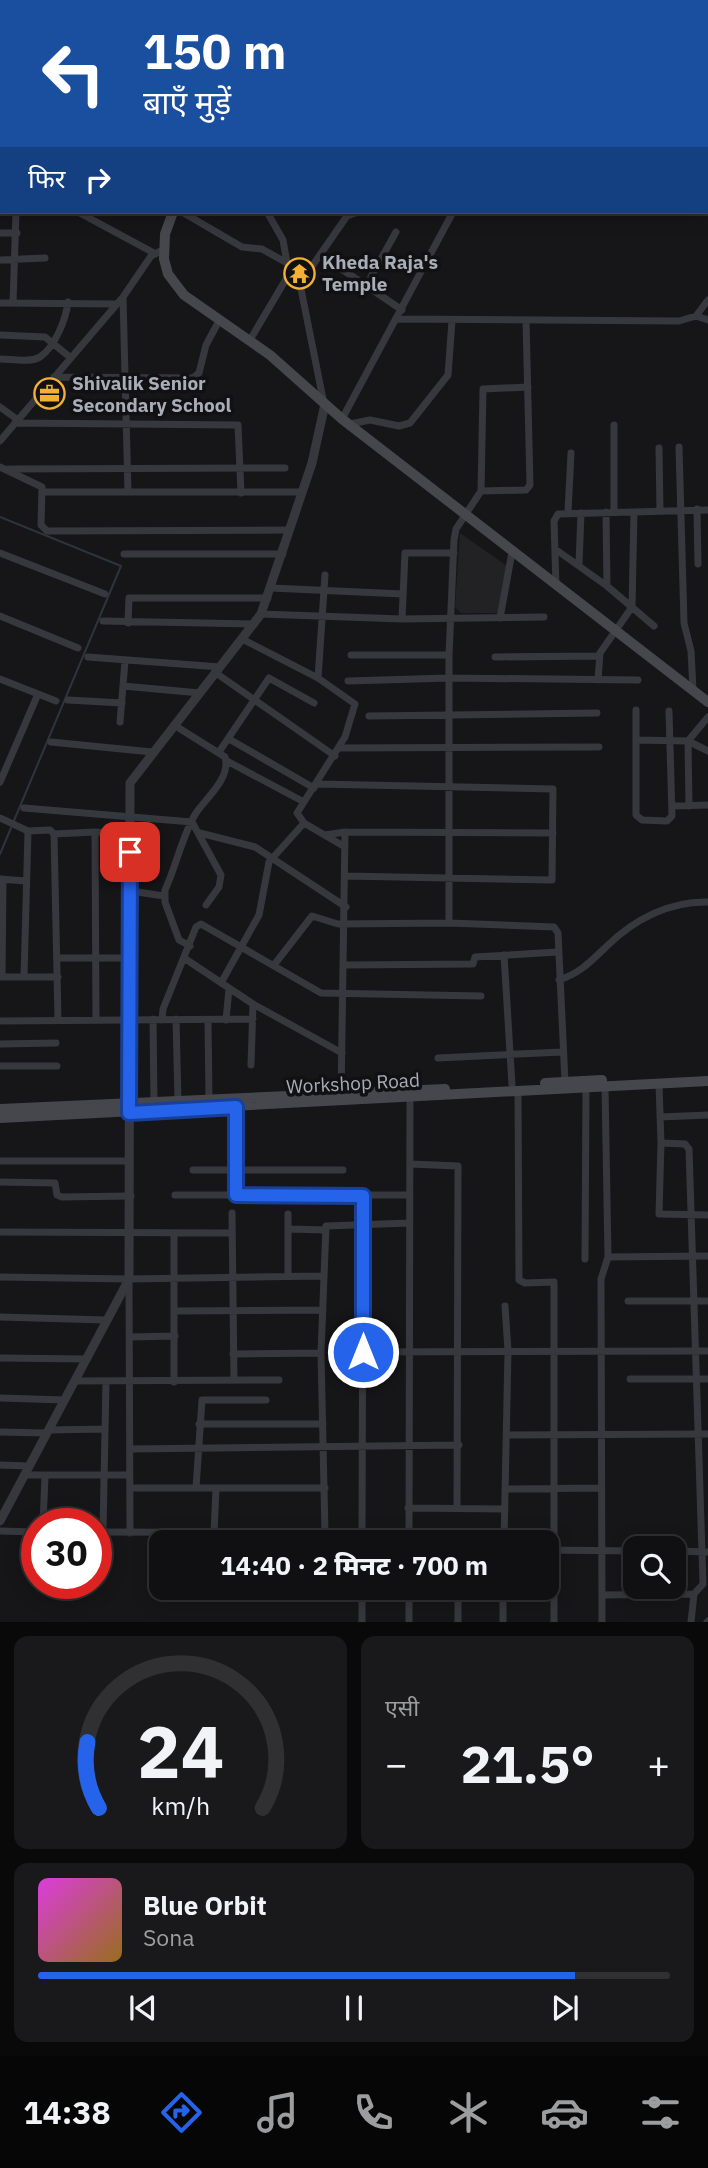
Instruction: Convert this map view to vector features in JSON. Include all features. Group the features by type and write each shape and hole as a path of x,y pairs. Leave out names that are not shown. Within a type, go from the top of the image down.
{"main road":[{"path":"172,214 159,251 177,288 250,340 324,404 464,515 708,702"},
{"name":"Workshop Road","path":"515,1088 565,1082 708,1074"},
{"name":"Workshop Road","path":"0,1109 236,1107 515,1088 586,1088 708,1081"},
{"name":"Workshop Road","path":"0,1118 129,1108 154,1102 341,1098"}],"street":[{"path":"13,303 16,214"},
{"path":"0,441 123,298 159,251 82,214"},
{"path":"185,214 242,247 261,249 287,263"},
{"path":"130,1533 130,783 261,614 303,492 324,404 299,285 289,274 284,240 268,214"},
{"path":"299,285 347,216 352,214"},
{"path":"452,214 346,421 370,420 399,426 414,419 448,375 452,321"},
{"path":"367,284 396,232"},
{"path":"0,233 17,233"},
{"path":"321,255 402,310"},
{"path":"0,260 45,258"},
{"path":"250,340 289,274"},
{"path":"123,298 128,492"},
{"path":"696,316 708,299"},
{"path":"0,359 40,357 64,320 68,302"},
{"path":"0,303 116,304"},
{"path":"397,319 679,321 696,316 708,320"},
{"path":"54,377 193,379 199,373 206,345 220,319"},
{"path":"481,491 529,487 526,320"},
{"path":"0,335 33,334 52,341 71,358"},
{"path":"449,923 449,655 456,529 481,491 483,389 528,387"},
{"path":"0,407 17,422 238,425 241,493"},
{"path":"607,586 614,425"},
{"path":"679,447 685,581 684,623 691,651 693,690"},
{"path":"659,448 660,511"},
{"path":"568,512 571,453"},
{"path":"2,468 37,483 43,492 41,525 47,531 290,530"},
{"path":"2,468 285,468"},
{"path":"43,492 303,492"},
{"path":"697,509 698,564"},
{"path":"556,586 555,517 568,512 708,510"},
{"path":"598,680 599,656 632,607 635,512"},
{"path":"579,565 581,513"},
{"path":"555,549 607,586 654,626"},
{"path":"500,618 512,552"},
{"path":"0,553 105,594"},
{"path":"402,619 405,553 454,553"},
{"path":"124,554 282,554"},
{"path":"318,678 325,575"},
{"path":"271,588 403,594"},
{"path":"128,623 129,598 268,598"},
{"path":"261,614 402,619 544,617"},
{"path":"0,616 78,648"},
{"path":"103,621 254,624"},
{"path":"242,639 318,678 355,704 340,748 297,813 304,823 345,847"},
{"path":"351,655 449,655"},
{"path":"495,657 599,656"},
{"path":"88,657 218,670 335,756"},
{"path":"120,722 125,660"},
{"path":"219,752 272,677 314,703"},
{"path":"348,681 449,678 638,680"},
{"path":"0,679 56,701"},
{"path":"123,686 200,693"},
{"path":"0,782 38,694"},
{"path":"68,700 122,704"},
{"path":"635,710 638,819 670,820 672,806 669,711"},
{"path":"369,716 597,713"},
{"path":"689,806 688,741 708,717"},
{"path":"174,724 219,752 227,761 304,802"},
{"path":"229,739 316,786 551,787 554,792 552,880 346,876"},
{"path":"636,740 688,741 708,751"},
{"path":"51,742 152,752"},
{"path":"340,748 599,747"},
{"path":"190,946 179,940 164,896 192,822 219,782 227,761"},
{"path":"672,806 708,805"},
{"path":"24,808 192,822 221,875 219,887 206,905"},
{"path":"0,818 28,831 50,830 54,834 130,833"},
{"path":"221,983 259,915 268,866 304,823"},
{"path":"24,977 28,831"},
{"path":"325,835 345,831 553,833"},
{"path":"341,1098 346,907 345,831"},
{"path":"95,832 96,1020"},
{"path":"200,833 248,844 346,907"},
{"path":"54,834 58,1020"},
{"path":"26,881 1,879 1,977 58,977"},
{"path":"131,891 164,896"},
{"path":"559,980 580,971 621,933 643,918 677,905 708,902"},
{"path":"274,965 310,916 345,924 449,923 554,927 558,933 565,1082"},
{"path":"162,1020 163,1009 196,927 201,924 243,946 308,987 343,996 481,996"},
{"path":"344,965 473,964 475,957 558,952"},
{"path":"504,955 510,1054 515,1088 519,1280 525,1283 554,1282 550,1530"},
{"path":"57,958 129,958"},
{"path":"184,958 253,1004 342,1053"},
{"path":"226,1020 229,989"},
{"path":"251,1065 253,1004"},
{"path":"153,1019 154,1102"},
{"path":"0,1021 253,1019"},
{"path":"176,1020 178,1101"},
{"path":"208,1020 209,1100"},
{"path":"0,1044 56,1042"},
{"path":"438,1058 562,1052"},
{"path":"0,1066 57,1066"},
{"path":"659,1084 659,1214 708,1215"},
{"path":"602,1622 601,1279 608,1257 605,1087"},
{"path":"585,1259 586,1088"},
{"path":"409,1530 410,1094"},
{"path":"236,1107 236,1195"},
{"path":"660,1117 708,1115 708,1121"},
{"path":"661,1143 688,1145 695,1379 704,1482 706,1552 704,1584 694,1594 691,1622"},
{"path":"0,1161 130,1161"},
{"path":"410,1164 458,1166 457,1508"},
{"path":"193,1170 343,1170"},
{"path":"0,1182 55,1183 57,1195 62,1197 131,1196"},
{"path":"175,1195 410,1195"},
{"path":"362,1530 363,1196"},
{"path":"232,1213 233,1380"},
{"path":"288,1214 288,1276"},
{"path":"325,1530 321,1353 326,1230 332,1223 410,1223"},
{"path":"288,1229 326,1230"},
{"path":"0,1231 232,1233"},
{"path":"174,1234 174,1382"},
{"path":"608,1257 708,1256"},
{"path":"0,1277 129,1279 323,1276"},
{"path":"0,1521 3,1506 26,1471 129,1279"},
{"path":"628,1301 708,1301"},
{"path":"504,1530 508,1351 505,1306"},
{"path":"175,1311 323,1310"},
{"path":"0,1317 105,1320"},
{"path":"130,1337 175,1336"},
{"path":"363,1352 708,1351"},
{"path":"233,1354 321,1353"},
{"path":"0,1358 86,1359"},
{"path":"629,1379 708,1379"},
{"path":"75,1381 279,1380"},
{"path":"102,1508 106,1381"},
{"path":"0,1398 65,1399"},
{"path":"197,1488 202,1400 267,1400"},
{"path":"199,1424 323,1424"},
{"path":"0,1432 105,1429"},
{"path":"507,1435 708,1434"},
{"path":"130,1449 459,1445"},
{"path":"0,1465 45,1476 130,1475"},
{"path":"44,1508 45,1476"},
{"path":"215,1530 216,1488"},
{"path":"131,1489 324,1488"},
{"path":"505,1489 601,1488"},
{"path":"408,1508 505,1509"},
{"path":"0,1531 21,1532"},
{"path":"112,1532 149,1533"},
{"path":"559,1550 623,1551"},
{"path":"686,1551 706,1552"},
{"path":"602,1595 694,1594"},
{"path":"362,1600 362,1622"},
{"path":"409,1600 409,1622"},
{"path":"458,1600 458,1622"},
{"path":"503,1600 503,1622"},
{"path":"552,1600 554,1622"}],"shaded area":[{"path":"460,533 507,566 498,613 461,613 455,607"}],"waterway":[{"path":"0,517 121,566 13,823"},
{"path":"0,854 11,828"}],"place":[{"name":"Kheda Raja's Temple","path":"299,273"},
{"name":"Shivalik Senior Secondary School","path":"49,394"}],"route":[{"path":"130,852 129,1113 236,1107 236,1195 363,1196 363,1352"}]}
